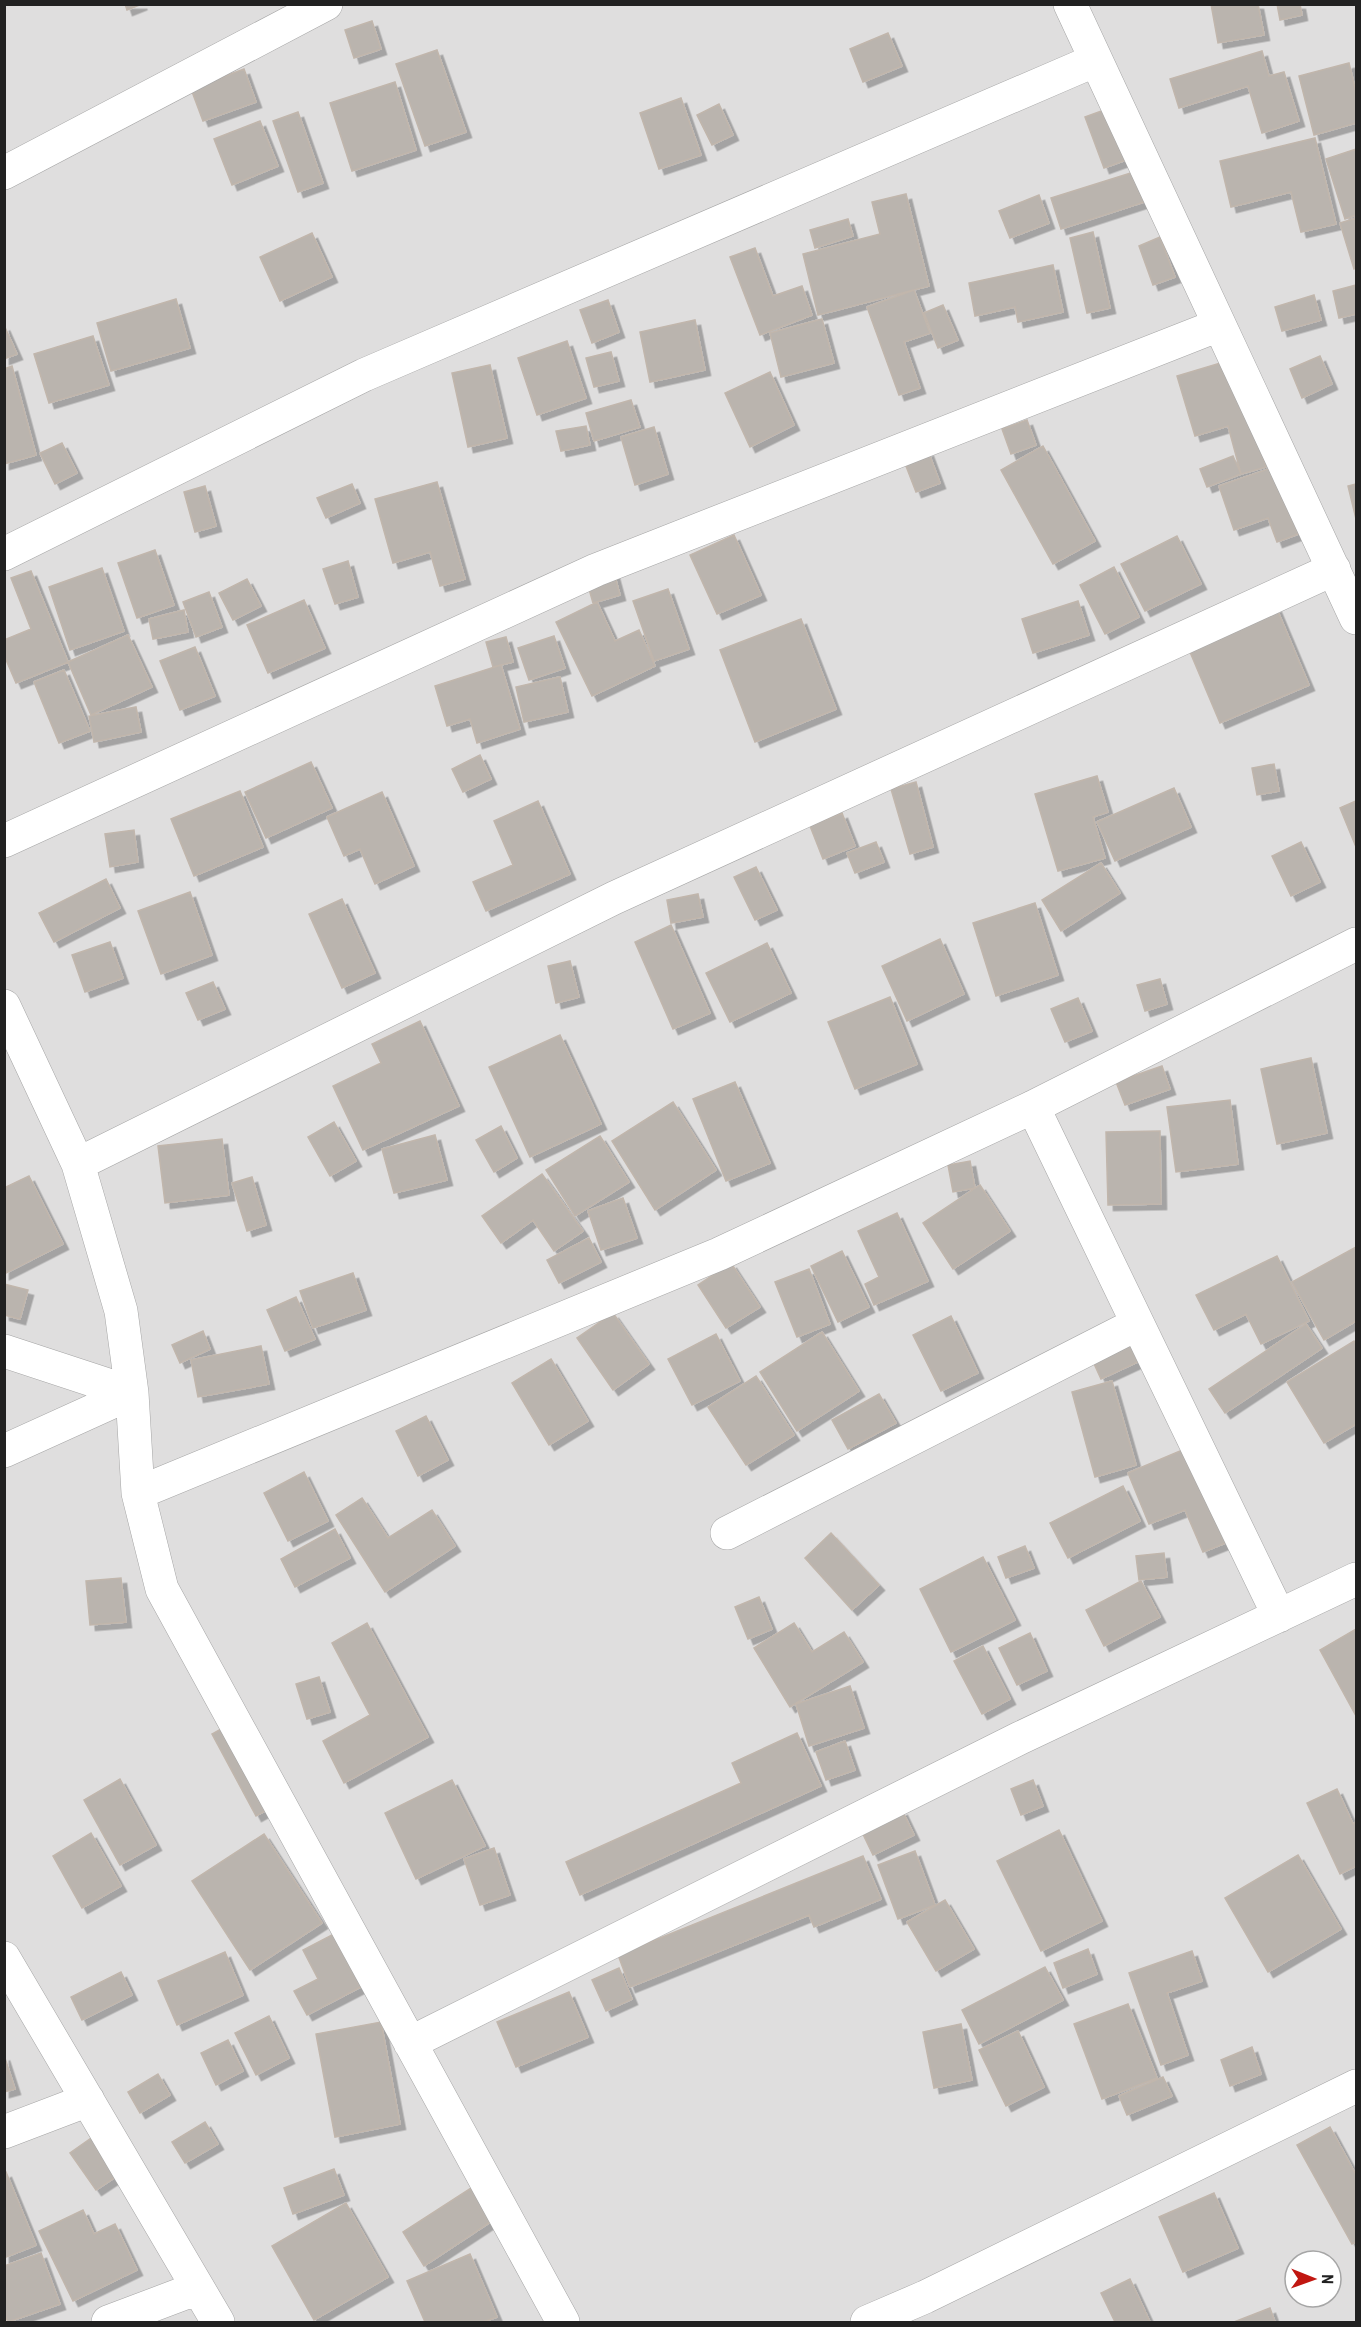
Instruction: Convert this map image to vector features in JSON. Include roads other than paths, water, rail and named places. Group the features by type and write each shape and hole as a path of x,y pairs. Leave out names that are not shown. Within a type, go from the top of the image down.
{"street":[{"path":"4,173 326,4"},
{"path":"1070,4 1356,618"},
{"path":"4,554 364,375 1096,60"},
{"path":"4,841 596,570 1219,325"},
{"path":"78,1164 614,898 1334,569"},
{"path":"138,1493 719,1254 1033,1107 1356,944"},
{"path":"6,1014 78,1164 121,1311 132,1393 138,1493 162,1589 563,2322"},
{"path":"1033,1107 1279,1616"},
{"path":"727,1533 1137,1324"},
{"path":"4,1351 132,1393"},
{"path":"4,1451 132,1393"},
{"path":"410,2043 1020,1738 1356,1579"},
{"path":"4,1958 218,2322"},
{"path":"867,2322 925,2297 1356,2086"},
{"path":"4,2132 88,2100"},
{"path":"108,2322 198,2288"}]}
